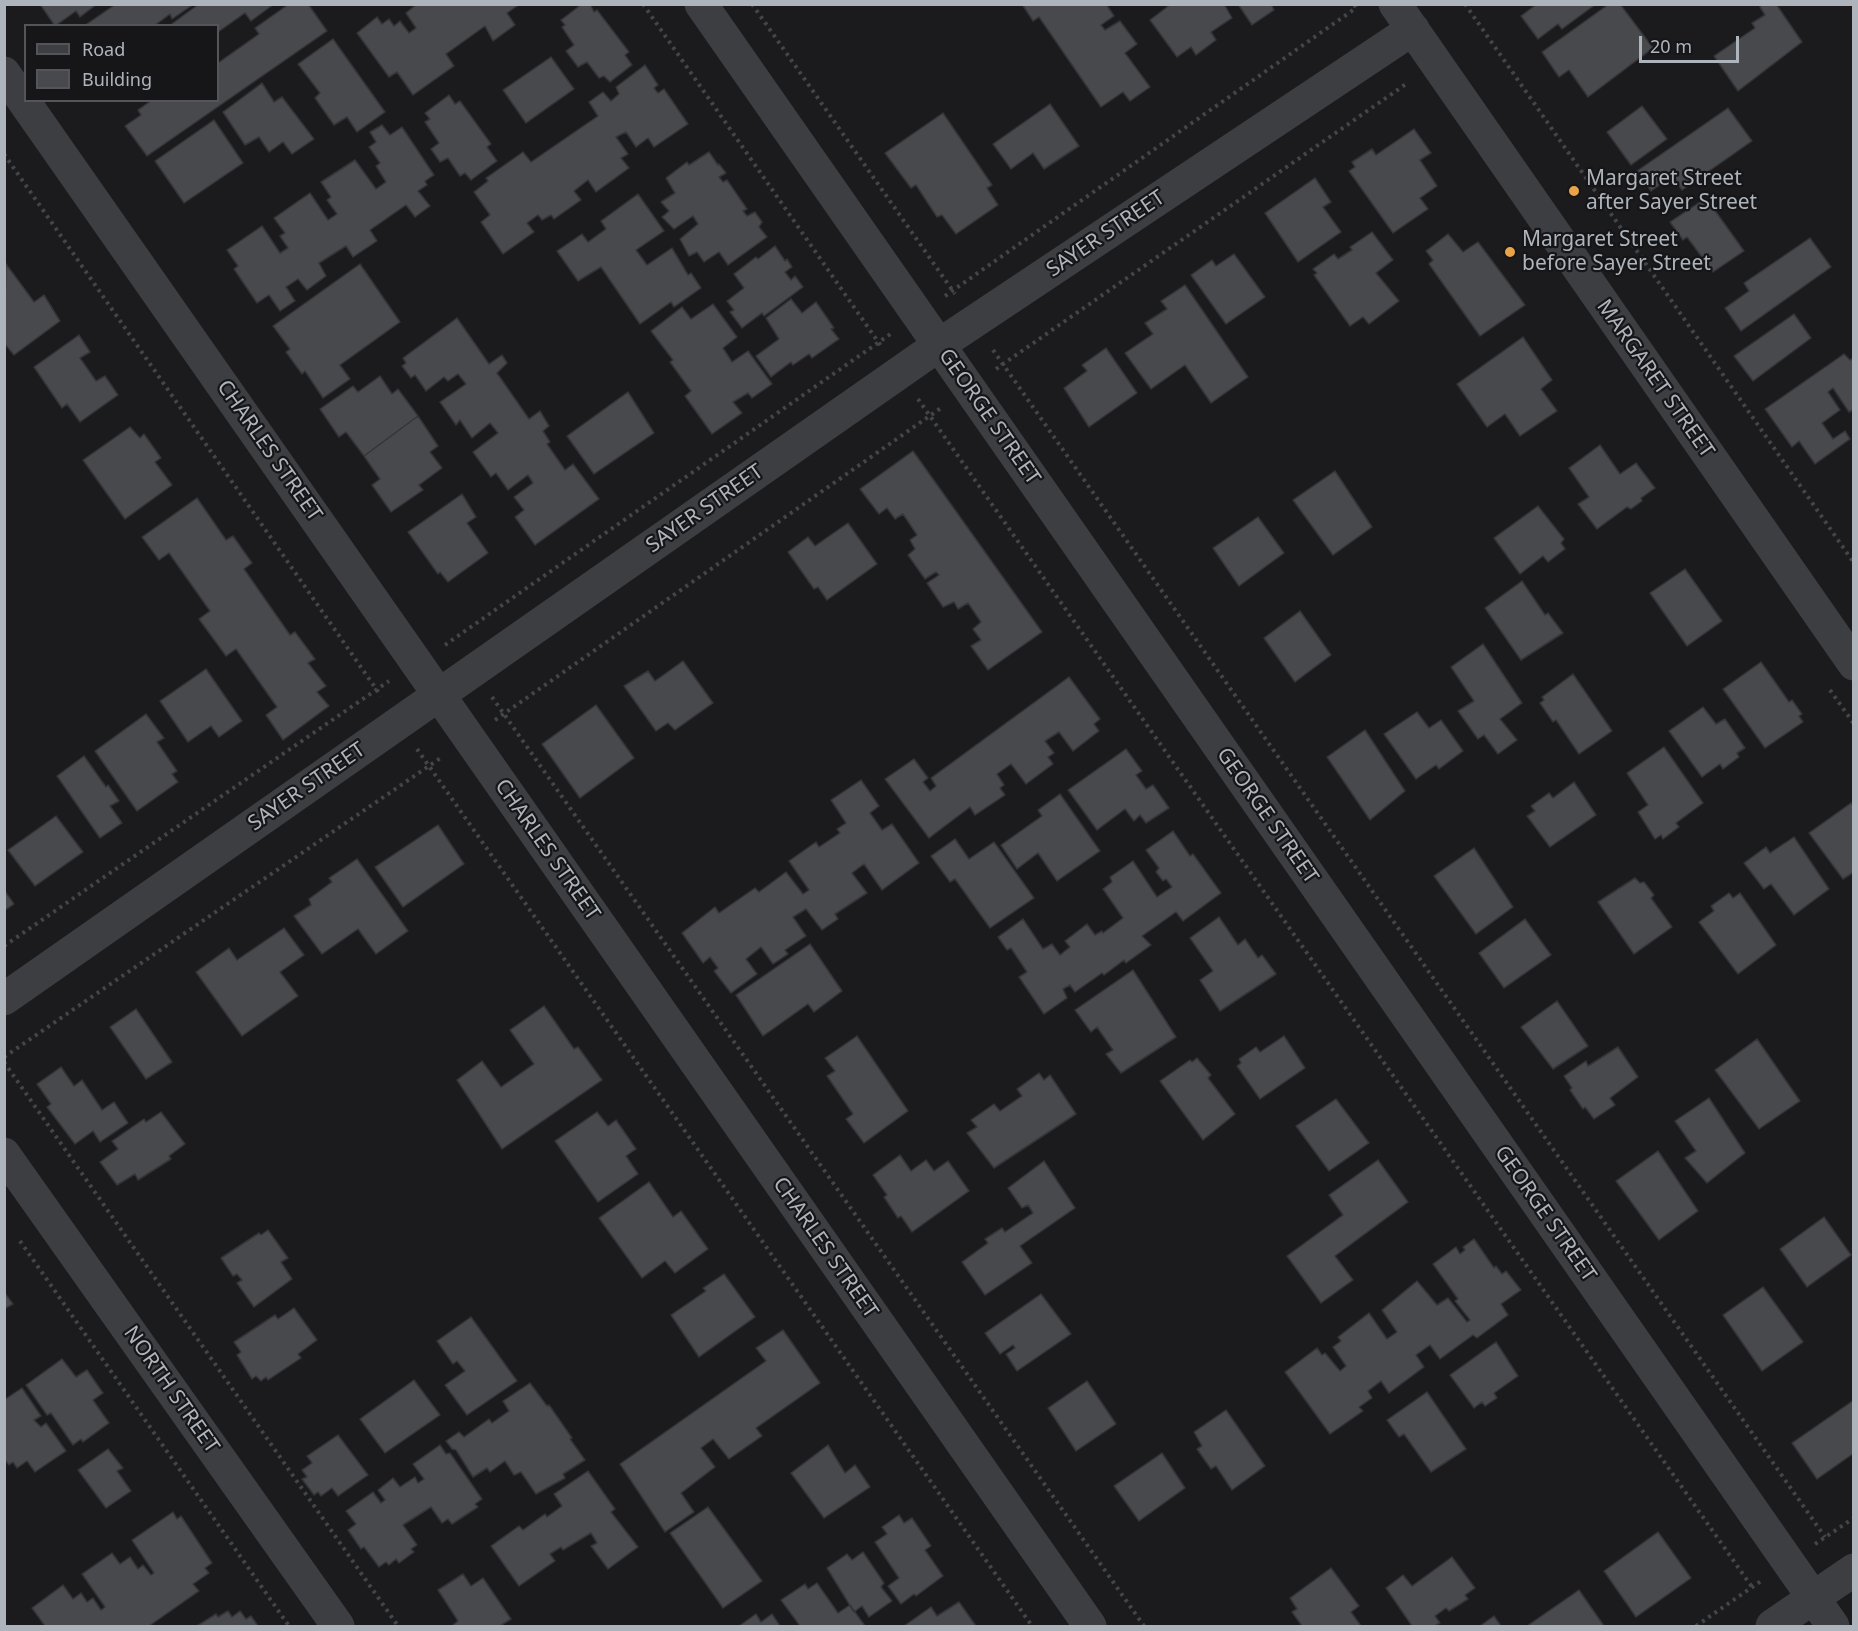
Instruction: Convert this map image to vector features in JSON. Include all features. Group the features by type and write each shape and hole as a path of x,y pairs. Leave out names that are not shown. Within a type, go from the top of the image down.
{"street":[{"name":"GEORGE STREET","path":"701,4 1833,1626"},
{"name":"SAYER STREET","path":"4,999 974,322 1404,17"},
{"name":"MARGARET STREET","path":"1404,17 1854,664"},
{"name":"CHARLES STREET","path":"4,73 24,102"},
{"name":"CHARLES STREET","path":"24,102 1090,1626"},
{"name":"NORTH STREET","path":"4,1154 338,1626"},
{"path":"1772,1626 1854,1570"}],"path":[{"path":"643,4 899,373 1752,1587"},
{"path":"752,4 1825,1537 1854,1518"},
{"path":"4,946 879,342 1356,8 1354,4"},
{"path":"1466,4 1854,563"},
{"path":"4,1056 469,739 1002,364 1406,84"},
{"path":"4,154 399,723 1032,1626"},
{"path":"473,671 1144,1626"},
{"path":"4,1062 398,1626"},
{"path":"18,1237 290,1626"}],"building":[{"path":"40,4 97,4 80,17 76,11 58,24 54,24"},
{"path":"116,4 194,4 172,19 170,14 157,24 87,24"},
{"path":"199,4 274,4 251,21 245,13 219,31 219,24 172,24"},
{"path":"289,4 308,4 327,31 147,156 125,126 141,115 138,110 149,102 219,102 219,62 259,34 255,28"},
{"path":"417,4 520,4 507,13 515,25 493,41 485,26 446,54 454,66 413,95 397,72 389,77 357,33 377,17 382,24 389,19 394,26 400,21 409,33 416,28 406,13"},
{"path":"582,4 590,4 594,12 597,10 629,52 625,55 632,65 610,82 604,76 599,78 587,62 578,67 566,51 574,45 562,27 565,25 561,20"},
{"path":"1022,4 1106,4 1114,16 1101,25 1105,30 1120,21 1137,44 1125,53 1150,87 1130,101 1123,92 1101,107 1039,17 1033,21"},
{"path":"1171,4 1224,4 1232,18 1211,32 1216,40 1196,55 1191,47 1177,57 1150,20"},
{"path":"1238,4 1271,4 1274,10 1252,25"},
{"path":"1537,4 1596,4 1562,29 1558,24 1538,39 1521,16"},
{"path":"1609,4 1620,4 1653,48 1588,97 1569,70 1559,77 1542,52"},
{"path":"1763,4 1776,4 1802,42 1738,91 1714,56 1755,28 1752,23 1765,15 1760,7"},
{"path":"333,39 385,112 357,132 347,117 334,125 315,98 320,93 298,64"},
{"path":"551,57 574,89 526,123 503,90"},
{"path":"645,65 658,85 654,88 658,93 664,89 688,124 654,147 648,138 636,147 626,132 616,137 628,154 621,158 629,168 596,192 588,180 574,191 581,200 554,219 551,215 542,220 538,215 527,223 534,232 503,254 481,222 490,215 474,192 488,181 486,178 523,152 531,162 598,116 589,102 603,92 611,101 619,94 616,87"},
{"path":"262,83 274,102 282,97 314,139 292,154 283,142 269,152 259,137 245,145 223,112"},
{"path":"449,95 455,104 460,101 491,144 487,147 497,161 471,180 465,173 460,176 448,158 440,162 431,149 439,143 425,122 430,119 425,113"},
{"path":"1050,104 1079,146 1044,169 1033,153 1011,169 993,144"},
{"path":"1642,106 1667,139 1631,165 1607,132"},
{"path":"1728,108 1752,141 1682,190 1673,176 1651,191 1637,171"},
{"path":"943,113 992,185 987,188 998,205 956,234 942,215 937,217 916,185 911,188 885,153"},
{"path":"214,120 243,163 184,203 155,161"},
{"path":"382,125 390,135 402,127 434,175 425,181 427,185 418,191 430,206 415,217 406,205 370,230 377,241 353,257 346,246 319,263 326,276 307,290 298,279 286,287 295,301 280,311 269,295 257,303 234,269 238,266 227,250 262,226 280,253 288,248 280,236 285,233 274,218 310,193 328,220 337,214 327,200 331,197 321,182 355,160 376,189 386,182 376,166 380,163 369,147 376,142 370,132"},
{"path":"1414,129 1431,153 1420,160 1437,186 1420,198 1428,209 1393,233 1349,171 1355,167 1352,162 1372,149 1376,155"},
{"path":"709,152 726,173 719,177 723,182 727,180 747,209 743,211 747,216 755,212 762,222 759,227 767,237 728,265 719,252 704,262 697,252 689,256 680,239 698,224 693,216 674,229 662,217 669,211 661,202 675,193 666,178 687,162 689,165"},
{"path":"1315,178 1331,202 1323,207 1341,232 1298,262 1265,213"},
{"path":"638,194 664,231 636,250 647,265 672,248 688,275 691,273 701,288 674,307 671,302 640,324 601,267 578,281 557,251 582,234 588,242 606,229 601,221"},
{"path":"1706,198 1744,251 1713,272 1687,237 1683,240 1670,222"},
{"path":"1372,232 1393,260 1376,273 1399,301 1369,324 1363,317 1350,326 1314,275 1317,273 1313,269 1334,254 1338,259 1352,250 1350,247"},
{"path":"1448,234 1463,252 1478,242 1525,305 1480,336 1429,264 1433,260 1426,251"},
{"path":"1810,238 1831,267 1741,331 1725,308 1749,291 1744,283"},
{"path":"775,246 792,267 785,272 791,280 795,276 803,287 764,316 762,313 742,328 730,312 734,310 727,301 744,288 734,274"},
{"path":"1234,254 1265,297 1226,324 1191,275 1212,260 1216,266"},
{"path":"6,264 34,302 44,295 60,321 14,355 4,343"},
{"path":"360,264 400,322 340,365 350,379 323,398 305,371 302,374 286,352 290,349 273,326"},
{"path":"1185,285 1248,377 1211,403 1185,365 1151,389 1125,353 1153,334 1145,323 1167,309 1161,301"},
{"path":"791,299 802,313 816,302 839,339 812,358 809,354 793,365 791,362 771,377 756,356 779,339 766,318"},
{"path":"713,304 737,337 723,348 732,362 748,351 772,384 752,398 748,393 733,402 742,413 712,434 685,396 691,391 670,362 673,360 651,331 682,307 691,319"},
{"path":"1794,314 1811,338 1753,381 1734,356"},
{"path":"457,318 489,364 502,355 507,363 497,373 529,419 540,411 549,426 543,431 550,442 547,444 565,470 573,464 599,499 535,545 515,517 524,510 514,497 533,483 528,475 508,490 496,473 491,477 473,452 498,433 490,423 472,438 460,420 456,425 440,402 466,384 458,374 448,381 444,377 426,391 415,375 411,378 402,366 406,363 403,358"},
{"path":"79,335 90,352 80,358 96,381 105,376 118,395 80,422 67,404 62,408 34,367"},
{"path":"1523,337 1552,380 1541,389 1557,411 1520,436 1505,414 1487,427 1457,384"},
{"path":"1106,348 1137,393 1089,427 1064,388 1087,371 1082,365"},
{"path":"1844,354 1850,360 1854,358 1854,409 1849,412 1833,388 1828,392 1840,410 1822,423 1833,439 1845,431 1850,439 1815,464 1799,441 1792,447 1765,409"},
{"path":"380,376 392,394 398,389 418,416 364,456 346,432 339,437 320,409 353,386 358,392"},
{"path":"628,392 654,433 594,474 567,436"},
{"path":"418,416 438,446 430,452 442,468 419,485 423,490 391,512 372,485 380,479 364,456"},
{"path":"130,427 140,438 144,434 161,458 155,462 172,485 125,519 83,460"},
{"path":"1600,445 1620,474 1636,463 1655,488 1631,509 1627,507 1597,529 1578,504 1589,497 1569,468"},
{"path":"913,451 1042,632 988,670 971,646 981,640 973,629 981,622 968,603 958,609 954,602 943,607 927,583 939,575 936,572 925,579 908,555 915,549 910,540 917,535 903,514 895,519 887,508 879,514 860,489"},
{"path":"1335,471 1372,527 1333,555 1293,500"},
{"path":"462,494 476,517 467,523 488,553 448,582 440,572 438,574 408,532"},
{"path":"197,498 226,540 233,536 252,563 244,569 290,635 295,632 315,659 308,663 326,686 317,692 329,706 283,740 266,715 277,707 236,649 226,656 199,619 210,611 169,553 159,560 142,537"},
{"path":"1538,506 1564,539 1561,543 1565,549 1548,562 1543,556 1520,574 1494,538"},
{"path":"1258,517 1284,553 1239,586 1213,548"},
{"path":"848,523 877,564 827,600 818,587 814,589 788,552 808,537 815,546"},
{"path":"1685,569 1722,621 1687,646 1650,593"},
{"path":"1522,581 1545,615 1548,613 1563,633 1521,660 1485,608"},
{"path":"1300,611 1331,655 1295,682 1264,638"},
{"path":"1483,644 1522,703 1500,719 1517,740 1498,754 1484,735 1478,739 1458,711 1474,701 1451,667"},
{"path":"683,661 713,703 675,730 668,723 656,731 624,686 648,671 655,681"},
{"path":"1761,662 1789,702 1792,700 1802,714 1799,716 1803,722 1765,748 1723,689"},
{"path":"206,669 242,721 219,737 211,726 188,742 160,701"},
{"path":"1573,674 1612,731 1579,754 1556,720 1553,722 1540,703 1544,700 1542,697"},
{"path":"1069,677 1100,719 1094,724 1099,731 1073,751 1059,732 1045,741 1054,753 1048,757 1053,764 1026,784 1011,764 997,774 1004,785 1000,788 1005,795 975,815 970,807 929,838 885,779 914,759 928,778 923,782 930,791 936,786 931,778"},
{"path":"596,705 634,758 580,798 542,744"},
{"path":"1703,707 1716,724 1725,719 1745,748 1737,753 1739,757 1723,769 1720,764 1702,777 1669,731"},
{"path":"1417,712 1429,728 1441,720 1463,751 1439,769 1436,765 1416,779 1384,734"},
{"path":"146,714 164,738 157,742 177,771 172,774 178,782 137,811 95,751"},
{"path":"1365,730 1405,791 1370,820 1327,757"},
{"path":"1664,747 1703,803 1676,823 1679,827 1663,839 1661,835 1655,839 1638,812 1648,805 1627,773"},
{"path":"1126,749 1142,771 1136,775 1146,789 1153,785 1169,808 1146,823 1140,815 1134,821 1125,809 1097,830 1068,790"},
{"path":"84,756 119,801 110,806 122,823 100,838 57,776"},
{"path":"861,780 879,806 870,813 882,830 892,824 919,863 882,890 864,864 852,873 867,893 835,914 838,919 822,930 806,909 793,917 806,936 785,950 788,954 773,964 761,947 746,959 757,974 731,993 714,971 718,968 710,957 703,963 682,933 715,907 719,913 755,888 759,892 786,872 803,894 809,890 789,861 816,842 819,847 840,833 837,829 846,823 831,800"},
{"path":"1574,782 1596,815 1550,847 1527,816 1535,811 1531,806 1549,793 1553,798"},
{"path":"1060,794 1100,851 1057,881 1038,853 1017,869 1001,845 1042,816 1038,810"},
{"path":"1851,803 1854,807 1854,872 1843,879 1809,833"},
{"path":"56,816 83,852 35,886 8,850"},
{"path":"438,825 464,864 403,907 375,867"},
{"path":"1173,831 1190,856 1193,854 1221,893 1183,921 1176,912 1142,936 1151,945 1126,963 1124,960 1075,992 1070,985 1063,989 1067,998 1044,1014 1019,977 1027,972 1011,948 1007,950 998,937 1023,919 1043,949 1052,944 1060,955 1070,947 1065,941 1087,924 1095,935 1102,931 1103,933 1123,918 1103,889 1112,882 1110,877 1133,861 1157,897 1172,887 1156,872 1159,868 1146,850"},
{"path":"1794,837 1829,889 1794,915 1771,884 1764,889 1744,863 1766,847 1770,853"},
{"path":"955,839 969,859 994,842 1034,898 990,928 955,879 950,882 931,856"},
{"path":"1474,848 1513,907 1476,934 1434,876"},
{"path":"357,859 408,931 376,954 358,929 322,954 294,916 311,905 309,899 332,882 329,878"},
{"path":"1635,878 1640,883 1644,882 1654,895 1651,898 1672,927 1634,954 1598,902"},
{"path":"4,890 14,904 4,911"},
{"path":"1729,893 1733,898 1740,893 1776,945 1738,974 1699,922 1714,911 1711,906"},
{"path":"1219,917 1238,945 1245,939 1258,958 1262,955 1276,974 1220,1011 1200,980 1213,971 1190,938"},
{"path":"1525,919 1551,955 1504,988 1479,953"},
{"path":"284,928 304,955 280,972 298,996 242,1036 196,972 229,948 237,960"},
{"path":"810,944 842,991 814,1012 808,1004 763,1036 736,995"},
{"path":"1133,970 1176,1037 1121,1073 1106,1054 1113,1050 1097,1027 1091,1032 1075,1010"},
{"path":"1557,1001 1588,1046 1553,1069 1521,1027"},
{"path":"544,1006 574,1049 578,1047 602,1080 502,1149 457,1080 482,1061 501,1087 534,1064 510,1030"},
{"path":"136,1009 172,1062 146,1079 110,1027"},
{"path":"857,1036 908,1111 864,1143 846,1119 853,1114 827,1076 835,1071 825,1058"},
{"path":"1284,1036 1305,1068 1260,1099 1237,1066 1241,1063 1239,1059 1256,1047 1260,1052"},
{"path":"1757,1039 1800,1101 1759,1129 1715,1070"},
{"path":"1618,1047 1638,1077 1610,1098 1615,1105 1594,1119 1585,1107 1583,1109 1564,1076 1586,1061 1588,1066"},
{"path":"1197,1058 1211,1075 1208,1078 1235,1114 1203,1140 1160,1081 1190,1060 1192,1062"},
{"path":"61,1067 74,1086 82,1080 102,1110 114,1102 128,1123 100,1142 93,1131 75,1144 47,1107 51,1104 37,1084"},
{"path":"1039,1073 1044,1080 1050,1075 1076,1114 994,1168 967,1133 977,1127 971,1120 994,1104 1000,1111 1022,1096 1017,1089"},
{"path":"1709,1098 1745,1153 1707,1183 1685,1158 1696,1151 1675,1121"},
{"path":"1336,1099 1369,1143 1329,1171 1296,1126"},
{"path":"161,1112 185,1144 169,1156 171,1159 138,1180 135,1174 117,1185 100,1162 118,1149 112,1141 144,1119 146,1122"},
{"path":"597,1112 608,1126 616,1120 636,1149 626,1156 638,1174 598,1202 555,1141"},
{"path":"1658,1151 1698,1211 1659,1240 1616,1181"},
{"path":"900,1155 911,1171 926,1160 934,1171 948,1161 969,1191 912,1232 901,1216 898,1218 884,1197 887,1195 873,1175"},
{"path":"1378,1160 1408,1202 1335,1256 1353,1280 1321,1303 1287,1256 1343,1215 1329,1195"},
{"path":"1044,1161 1075,1208 1020,1246 1032,1263 985,1295 962,1262 988,1243 985,1239 1002,1228 1005,1232 1033,1213 1028,1205 1022,1208 1008,1188"},
{"path":"649,1182 673,1217 681,1211 708,1249 675,1273 665,1261 642,1278 599,1218"},
{"path":"1824,1217 1851,1255 1807,1287 1780,1249"},
{"path":"268,1230 288,1258 281,1262 292,1279 254,1307 237,1283 242,1280 237,1274 233,1276 221,1258 259,1233 261,1235"},
{"path":"1474,1239 1494,1268 1496,1266 1502,1274 1506,1271 1521,1290 1501,1304 1508,1315 1477,1338 1473,1335 1440,1359 1430,1345 1416,1355 1424,1367 1389,1393 1381,1381 1368,1391 1372,1398 1359,1407 1363,1411 1330,1434 1285,1372 1317,1348 1322,1355 1325,1353 1340,1371 1346,1366 1333,1347 1341,1341 1338,1337 1369,1313 1387,1339 1397,1332 1382,1310 1417,1281 1437,1305 1448,1298 1467,1322 1470,1320 1455,1301 1458,1299 1433,1264 1456,1247 1460,1254 1465,1250 1463,1247"},
{"path":"724,1274 755,1317 699,1357 671,1315 706,1291 703,1288"},
{"path":"1763,1287 1803,1342 1762,1371 1723,1315"},
{"path":"4,1292 13,1304 4,1309"},
{"path":"1041,1294 1071,1334 1017,1371 1006,1354 1015,1348 1013,1345 1000,1354 985,1333"},
{"path":"294,1308 317,1340 298,1354 301,1358 268,1380 266,1377 261,1381 256,1376 252,1379 237,1355 241,1352 234,1342 275,1315 278,1319"},
{"path":"471,1317 517,1381 467,1415 445,1385 465,1371 457,1361 453,1364 437,1341"},
{"path":"783,1330 820,1383 756,1428 762,1436 729,1459 713,1439 701,1448 715,1467 681,1493 694,1512 665,1532 620,1464 766,1361 756,1348"},
{"path":"1496,1342 1518,1376 1494,1393 1497,1398 1485,1406 1482,1402 1474,1408 1450,1375"},
{"path":"62,1359 76,1377 87,1370 103,1393 93,1400 109,1423 83,1442 81,1439 73,1445 51,1413 47,1415 26,1385"},
{"path":"414,1380 440,1415 385,1453 360,1419"},
{"path":"1087,1381 1116,1424 1076,1451 1048,1408"},
{"path":"530,1383 547,1406 549,1405 585,1460 563,1474 565,1478 536,1494 521,1472 514,1475 505,1461 490,1472 487,1468 473,1477 456,1450 452,1449 446,1441 459,1432 464,1437 489,1419 492,1423 509,1411 503,1401"},
{"path":"22,1388 41,1416 34,1420 41,1427 46,1423 66,1451 35,1472 27,1461 17,1468 13,1462 9,1465 4,1459 4,1400"},
{"path":"1427,1392 1466,1449 1431,1472 1404,1434 1399,1437 1387,1420"},
{"path":"1854,1400 1854,1453 1817,1479 1792,1443"},
{"path":"1226,1410 1265,1466 1232,1490 1216,1466 1211,1469 1197,1449 1202,1446 1194,1432"},
{"path":"338,1435 368,1475 338,1496 332,1488 321,1496 318,1492 314,1495 302,1479 307,1477 302,1470 312,1463 307,1456"},
{"path":"440,1445 446,1454 450,1453 482,1499 475,1504 478,1507 452,1524 448,1519 442,1523 431,1507 403,1525 417,1545 411,1549 414,1552 399,1563 396,1559 389,1565 386,1562 379,1567 364,1547 361,1549 348,1530 356,1524 346,1511 373,1492 381,1503 385,1500 378,1490 393,1478 400,1487 415,1477 418,1483 424,1479 413,1464"},
{"path":"828,1445 845,1473 855,1465 870,1487 824,1518 791,1473"},
{"path":"108,1449 123,1468 117,1471 131,1491 106,1508 78,1470"},
{"path":"1162,1453 1185,1488 1139,1521 1114,1486"},
{"path":"588,1471 615,1509 611,1512 638,1547 608,1569 591,1546 597,1543 591,1533 563,1550 561,1547 550,1554 555,1561 519,1586 491,1546 519,1526 523,1530 545,1514 547,1517 562,1506 554,1494"},
{"path":"708,1507 762,1581 723,1608 670,1533"},
{"path":"173,1512 177,1519 181,1516 212,1563 205,1568 209,1573 193,1584 199,1591 149,1626 45,1626 32,1608 63,1585 73,1599 81,1593 87,1602 93,1598 101,1610 105,1607 82,1574 112,1553 120,1564 130,1557 138,1569 143,1565 151,1575 154,1573 132,1540"},
{"path":"899,1515 904,1523 912,1518 931,1546 925,1550 943,1576 901,1604 888,1586 899,1578 875,1542 887,1534 882,1527"},
{"path":"1658,1532 1691,1578 1636,1617 1604,1571"},
{"path":"863,1552 884,1583 881,1587 892,1601 869,1617 862,1606 854,1612 827,1568 847,1554 852,1560"},
{"path":"1452,1557 1475,1588 1465,1595 1468,1599 1449,1611 1446,1608 1435,1616 1440,1623 1434,1626 1412,1626 1386,1588 1403,1575 1412,1586"},
{"path":"1331,1568 1359,1606 1351,1612 1361,1626 1302,1626 1292,1612 1297,1609 1290,1598"},
{"path":"463,1574 471,1586 483,1578 511,1619 500,1626 453,1626 458,1621 438,1590"},
{"path":"817,1583 838,1613 850,1605 865,1626 800,1626 781,1600 805,1584 808,1589"},
{"path":"1579,1590 1604,1626 1527,1626"},
{"path":"959,1602 976,1626 904,1626 931,1607 937,1616"},
{"path":"228,1611 232,1617 240,1611 246,1619 251,1616 258,1626 197,1626 216,1614 218,1617"},
{"path":"756,1614 761,1622 772,1614 780,1626 739,1626"},
{"path":"1494,1616 1501,1626 1480,1626"}],"place":[{"name":"Margaret Street after Sayer Street","path":"1574,191"},
{"name":"Margaret Street before Sayer Street","path":"1510,252"}]}
